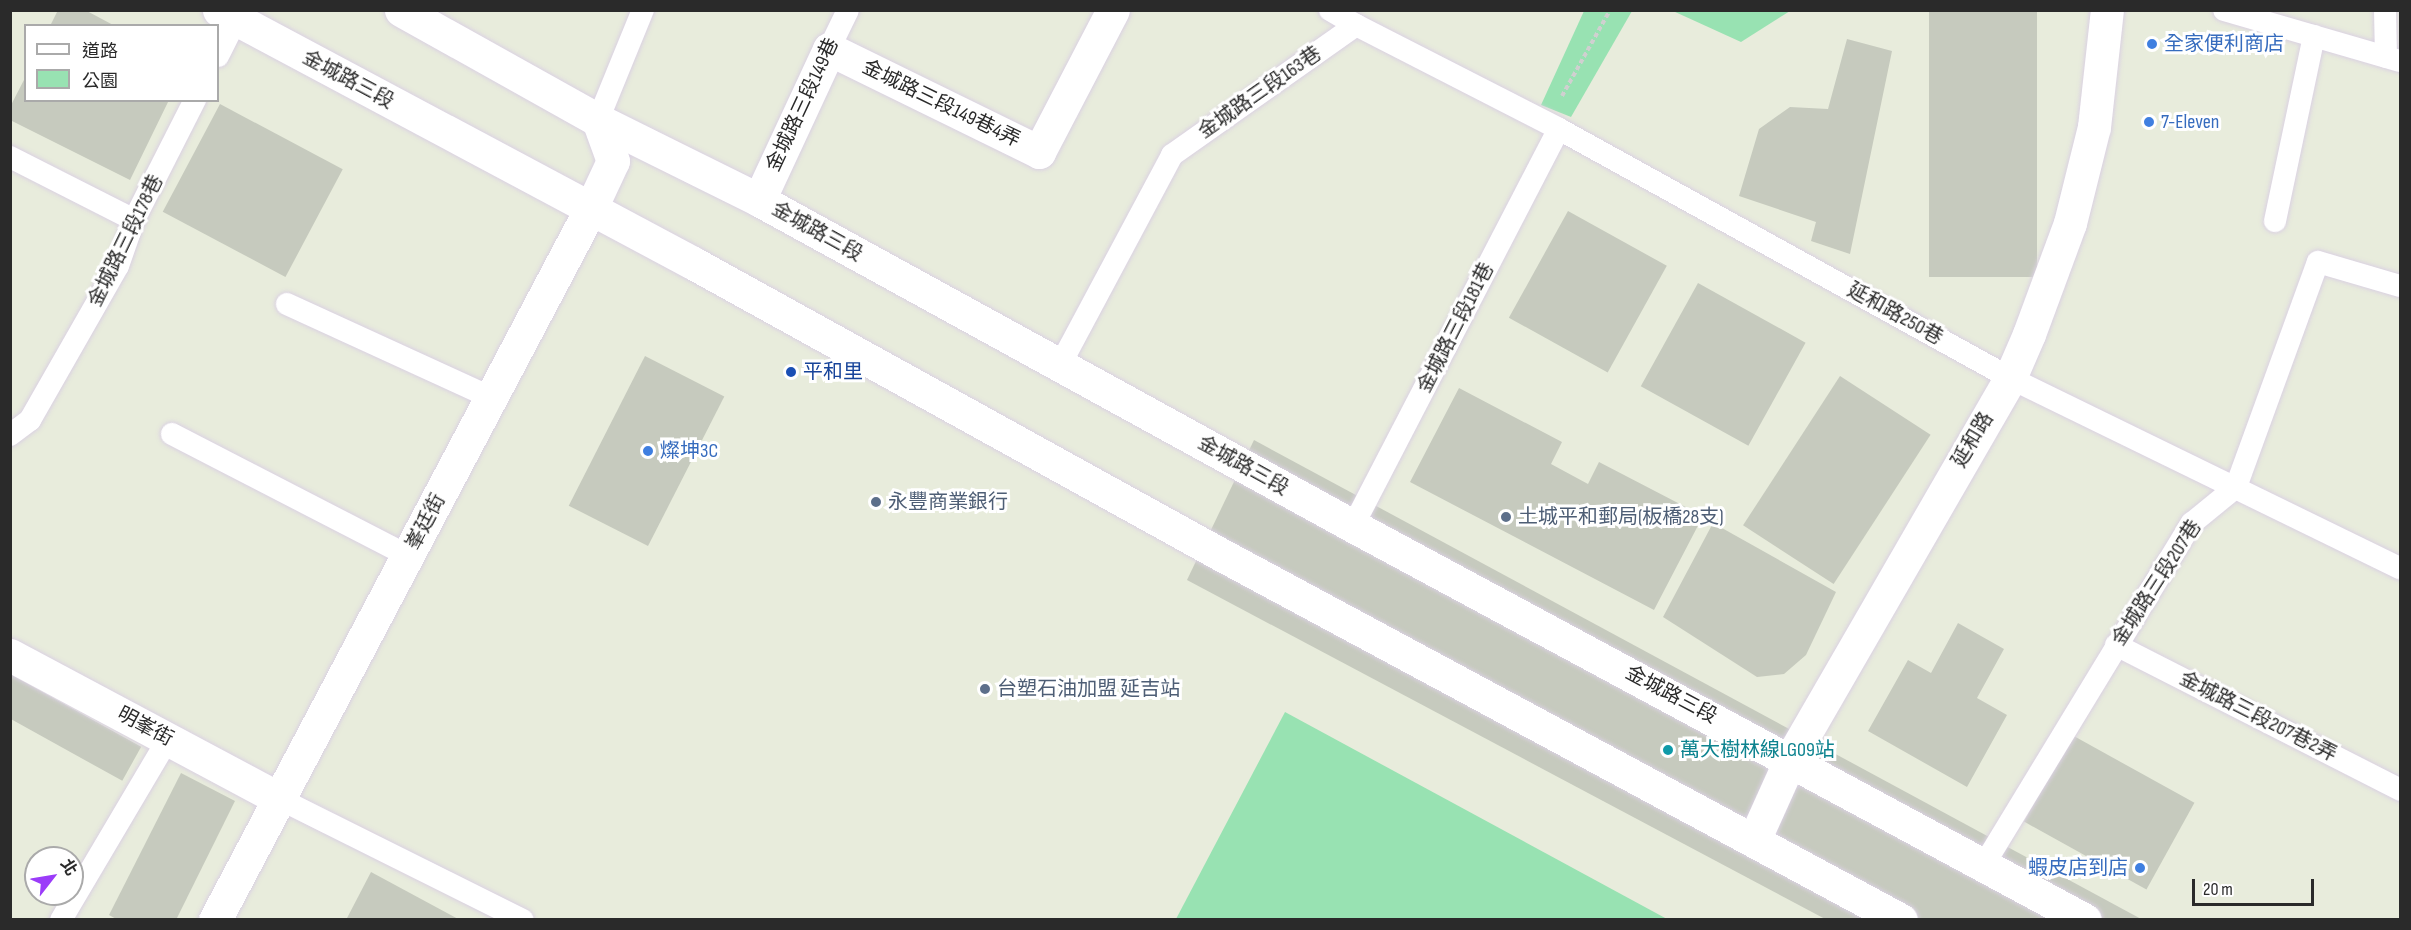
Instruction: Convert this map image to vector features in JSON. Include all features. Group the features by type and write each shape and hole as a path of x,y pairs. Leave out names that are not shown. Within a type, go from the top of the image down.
{"main road":[{"name":"金城路三段","path":"401,10 439,19 598,120 759,200 1353,526 1791,758 2085,920"},
{"name":"金城路三段149巷4弄","path":"829,48 1039,152 1113,10"},
{"name":"延和路","path":"1755,838 1791,758 1955,468 2010,378 2070,223 2094,127 2107,10"},
{"name":"金城路三段","path":"227,15 693,263 1220,554 1755,838 1901,920"},
{"name":"金城路三段149巷","path":"759,200 829,48"},
{"name":"峯廷街","path":"215,920 590,210 613,161 598,120"},
{"name":"明峯街","path":"10,655 280,799"}],"lane":[{"path":"598,120 643,10"},
{"name":"金城路三段149巷","path":"829,48 848,10"},
{"path":"1330,10 1559,129"},
{"path":"2224,10 2393,59 2385,10"},
{"path":"219,51 227,15"},
{"name":"金城路三段163巷","path":"1060,365 1172,155 1356,25"},
{"path":"2275,221 2314,36"},
{"name":"金城路三段178巷","path":"10,435 30,420 118,266 134,220 194,102"},
{"name":"延和路250巷","path":"1559,129 2010,378 2400,568"},
{"name":"金城路三段181巷","path":"1353,526 1559,129"},
{"path":"10,157 134,220"},
{"path":"2236,487 2318,262 2400,286"},
{"path":"286,303 492,398"},
{"path":"172,434 408,556"},
{"name":"金城路三段207巷","path":"1985,863 2192,523 2236,487"},
{"name":"金城路三段207巷2弄","path":"2116,645 2400,790"},
{"path":"61,920 168,739"},
{"path":"280,799 523,920"}],"path":[{"path":"1559,129 1562,96 1610,10"}],"green space":[{"path":"1790,10 1741,42 1673,11"},
{"path":"1584,11 1632,11 1571,117 1541,105"},
{"path":"1285,712 1667,919 1176,919"}],"building":[{"path":"58,10 85,10 111,24 51,24"},
{"path":"1929,10 2037,10 2037,277 1929,277"},
{"path":"1847,39 1892,51 1850,254 1811,241 1816,222 1739,196 1759,129 1790,107 1828,109"},
{"path":"24,80 24,102 168,102 130,180 10,120 10,107"},
{"path":"220,104 343,169 285,277 163,212"},
{"path":"1568,211 1667,266 1608,372 1509,318"},
{"path":"1698,283 1806,343 1748,446 1641,386"},
{"name":"燦坤3C","path":"645,356 724,396 648,546 569,506"},
{"path":"1840,376 1931,435 1834,584 1743,525"},
{"path":"1459,388 1562,442 1551,464 1588,484 1599,462 1703,516 1654,610 1410,482"},
{"name":"萬大樹林線LG09站","path":"1254,440 2143,920 1827,920 1187,580"},
{"path":"1713,523 1836,592 1806,655 1784,674 1757,677 1663,617"},
{"path":"1958,623 2004,649 1977,698 2007,715 1967,787 1868,731 1908,660 1931,673"},
{"path":"10,674 141,747 122,781 10,719"},
{"path":"2072,735 2194,803 2146,889 2024,822"},
{"path":"181,773 235,801 176,920 118,920 109,915"},
{"path":"371,872 460,920 346,920"}],"place":[{"name":"全家便利商店","path":"2152,44"},
{"name":"7-Eleven","path":"2149,122"},
{"name":"平和里","path":"791,372"},
{"name":"燦坤3C","path":"648,451"},
{"name":"永豐商業銀行","path":"876,502"},
{"name":"土城平和郵局(板橋28支)","path":"1506,517"},
{"name":"台塑石油加盟 延吉站","path":"985,689"},
{"name":"萬大樹林線LG09站","path":"1668,750"},
{"name":"蝦皮店到店","path":"2140,868"}]}
